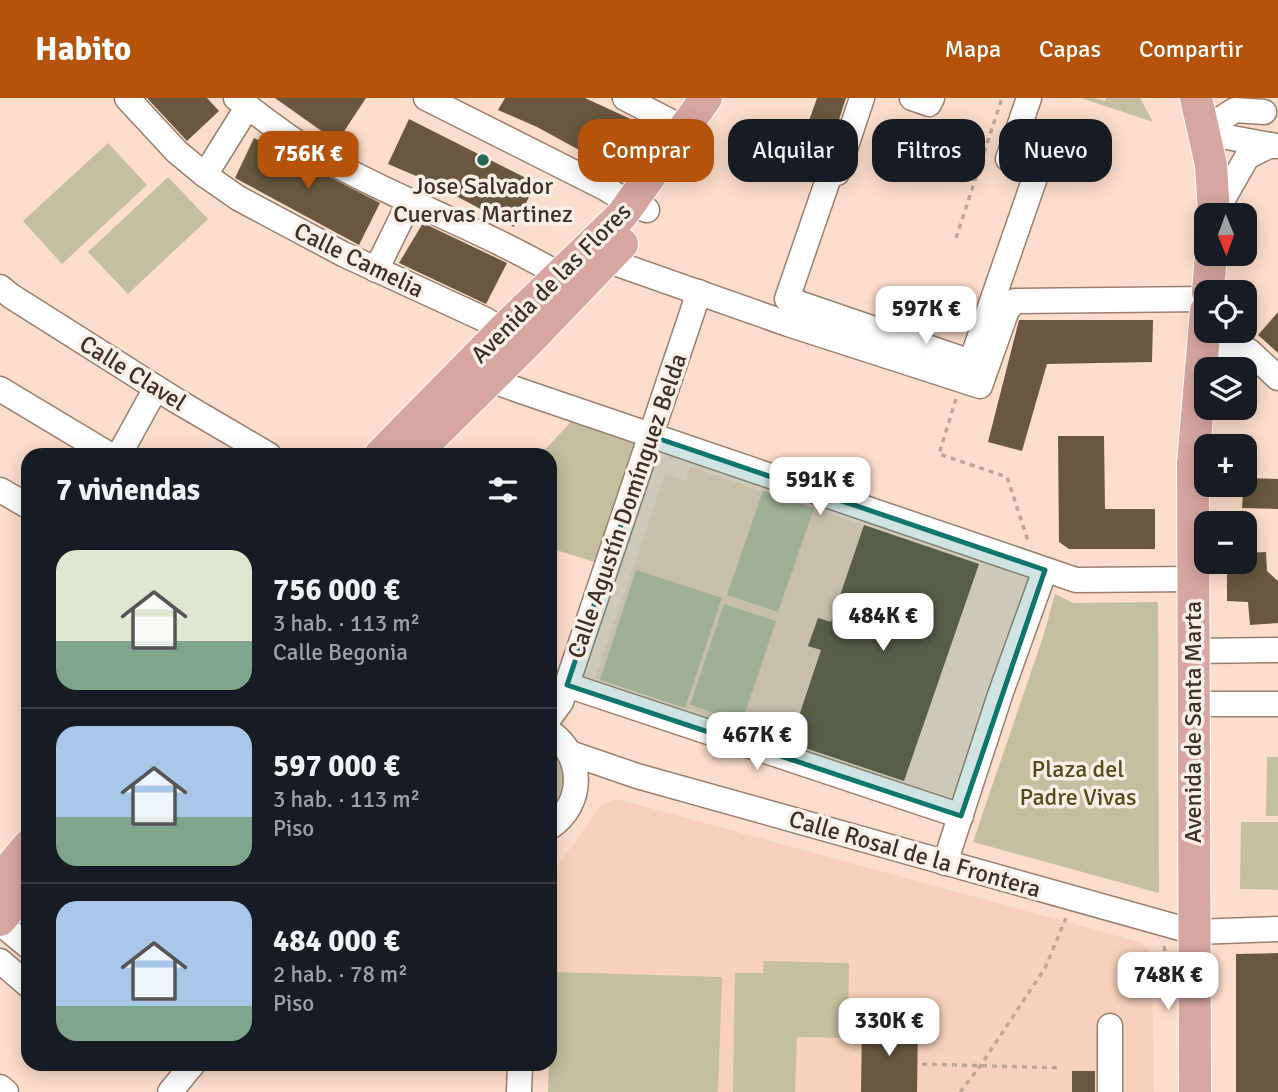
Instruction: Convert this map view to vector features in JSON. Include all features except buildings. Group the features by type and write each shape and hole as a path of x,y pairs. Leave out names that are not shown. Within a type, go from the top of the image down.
{"main road":[{"name":"Avenida de las Flores","path":"692,119 706,98"},
{"name":"Avenida de las Flores","path":"420,448 479,373 502,331 560,275 639,207 701,139 728,98"},
{"path":"1196,98 1211,165 1213,203"},
{"name":"Avenida de las Flores","path":"388,448 479,373 606,260 654,182"},
{"name":"Avenida de Santa Marta","path":"1195,1092 1193,463 1203,343"},
{"path":"0,880 21,854"},
{"path":"0,921 21,896"}],"street":[{"name":"Calle Camelia","path":"127,98 177,152 239,198 343,254 486,320 502,331"},
{"path":"426,98 639,207"},
{"path":"625,98 666,119"},
{"path":"862,98 837,173 831,171 787,299 971,362 1038,169 1008,159 1029,98"},
{"path":"912,98 929,104 932,98"},
{"path":"205,175 242,102 300,144 560,275"},
{"path":"1205,130 1235,110 1268,125"},
{"path":"1205,130 1227,137 1268,125"},
{"path":"1221,203 1268,125"},
{"path":"376,270 410,201"},
{"path":"606,260 853,346 980,386 1007,310 1015,301 1194,299"},
{"name":"Calle Clavel","path":"0,287 156,388 257,448"},
{"name":"Calle Agustín Domínguez Belda","path":"557,708 699,292"},
{"path":"1219,348 1249,351 1278,378"},
{"path":"479,373 651,436 1076,580 1193,579"},
{"path":"123,448 156,388"},
{"path":"0,389 98,448"},
{"path":"0,489 21,502"},
{"path":"945,863 1000,695 1045,570"},
{"path":"1193,652 1278,650"},
{"path":"567,685 961,816"},
{"path":"1193,704 1278,704"},
{"path":"557,737 570,753 576,768 573,800 565,814 557,821"},
{"name":"Calle Rosal de la Frontera","path":"570,753 637,776 1194,932 1278,929"},
{"name":"Calle Rosal de la Frontera","path":"576,783 592,778 637,776"},
{"path":"0,921 21,940"},
{"path":"0,961 21,979"},
{"path":"1110,1026 1110,1092"},
{"path":"170,1092 187,1071"},
{"path":"519,1092 520,1071"},
{"path":"0,1087 6,1092"}],"path":[{"path":"956,237 1002,98"},
{"path":"957,398 939,454 1007,477 1028,541"},
{"path":"960,1092 1045,968 1068,912"},
{"path":"1155,938 1165,946 1167,967 1172,967"},
{"path":"922,1064 1062,1068"}],"highlighted area":[{"path":"651,436 1045,570 961,816 567,685"}],"shaded area":[{"path":"691,467 979,564 904,782 595,678 665,474 686,481"},
{"path":"617,799 1143,943 1152,955 1154,1092 548,1092 549,1071 557,1071 557,867 601,805"}],"green space":[{"path":"1081,98 1105,101 1106,98 1140,98 1153,122"},
{"path":"108,143 147,185 62,264 23,221"},
{"path":"168,177 208,219 128,294 88,252"},
{"path":"581,411 651,436 607,566 557,550 557,448 547,448"},
{"path":"763,491 814,508 778,612 727,595"},
{"path":"636,570 722,598 685,708 600,680"},
{"name":"Plaza del Padre Vivas","path":"1055,594 1073,603 1158,602 1159,893 973,842 1043,637"},
{"path":"724,604 776,621 742,722 690,705"},
{"path":"557,746 568,790 557,807"},
{"path":"1267,757 1278,757 1278,816 1266,816"},
{"path":"1241,822 1278,822 1278,890 1240,889"},
{"path":"764,961 849,963 848,1038 797,1037 795,1092 733,1092 735,973 763,973"},
{"path":"557,972 722,977 718,1092 548,1092 549,1071 557,1071"}],"place":[{"name":"Jose Salvador Cuervas Martinez","path":"483,160"}]}
